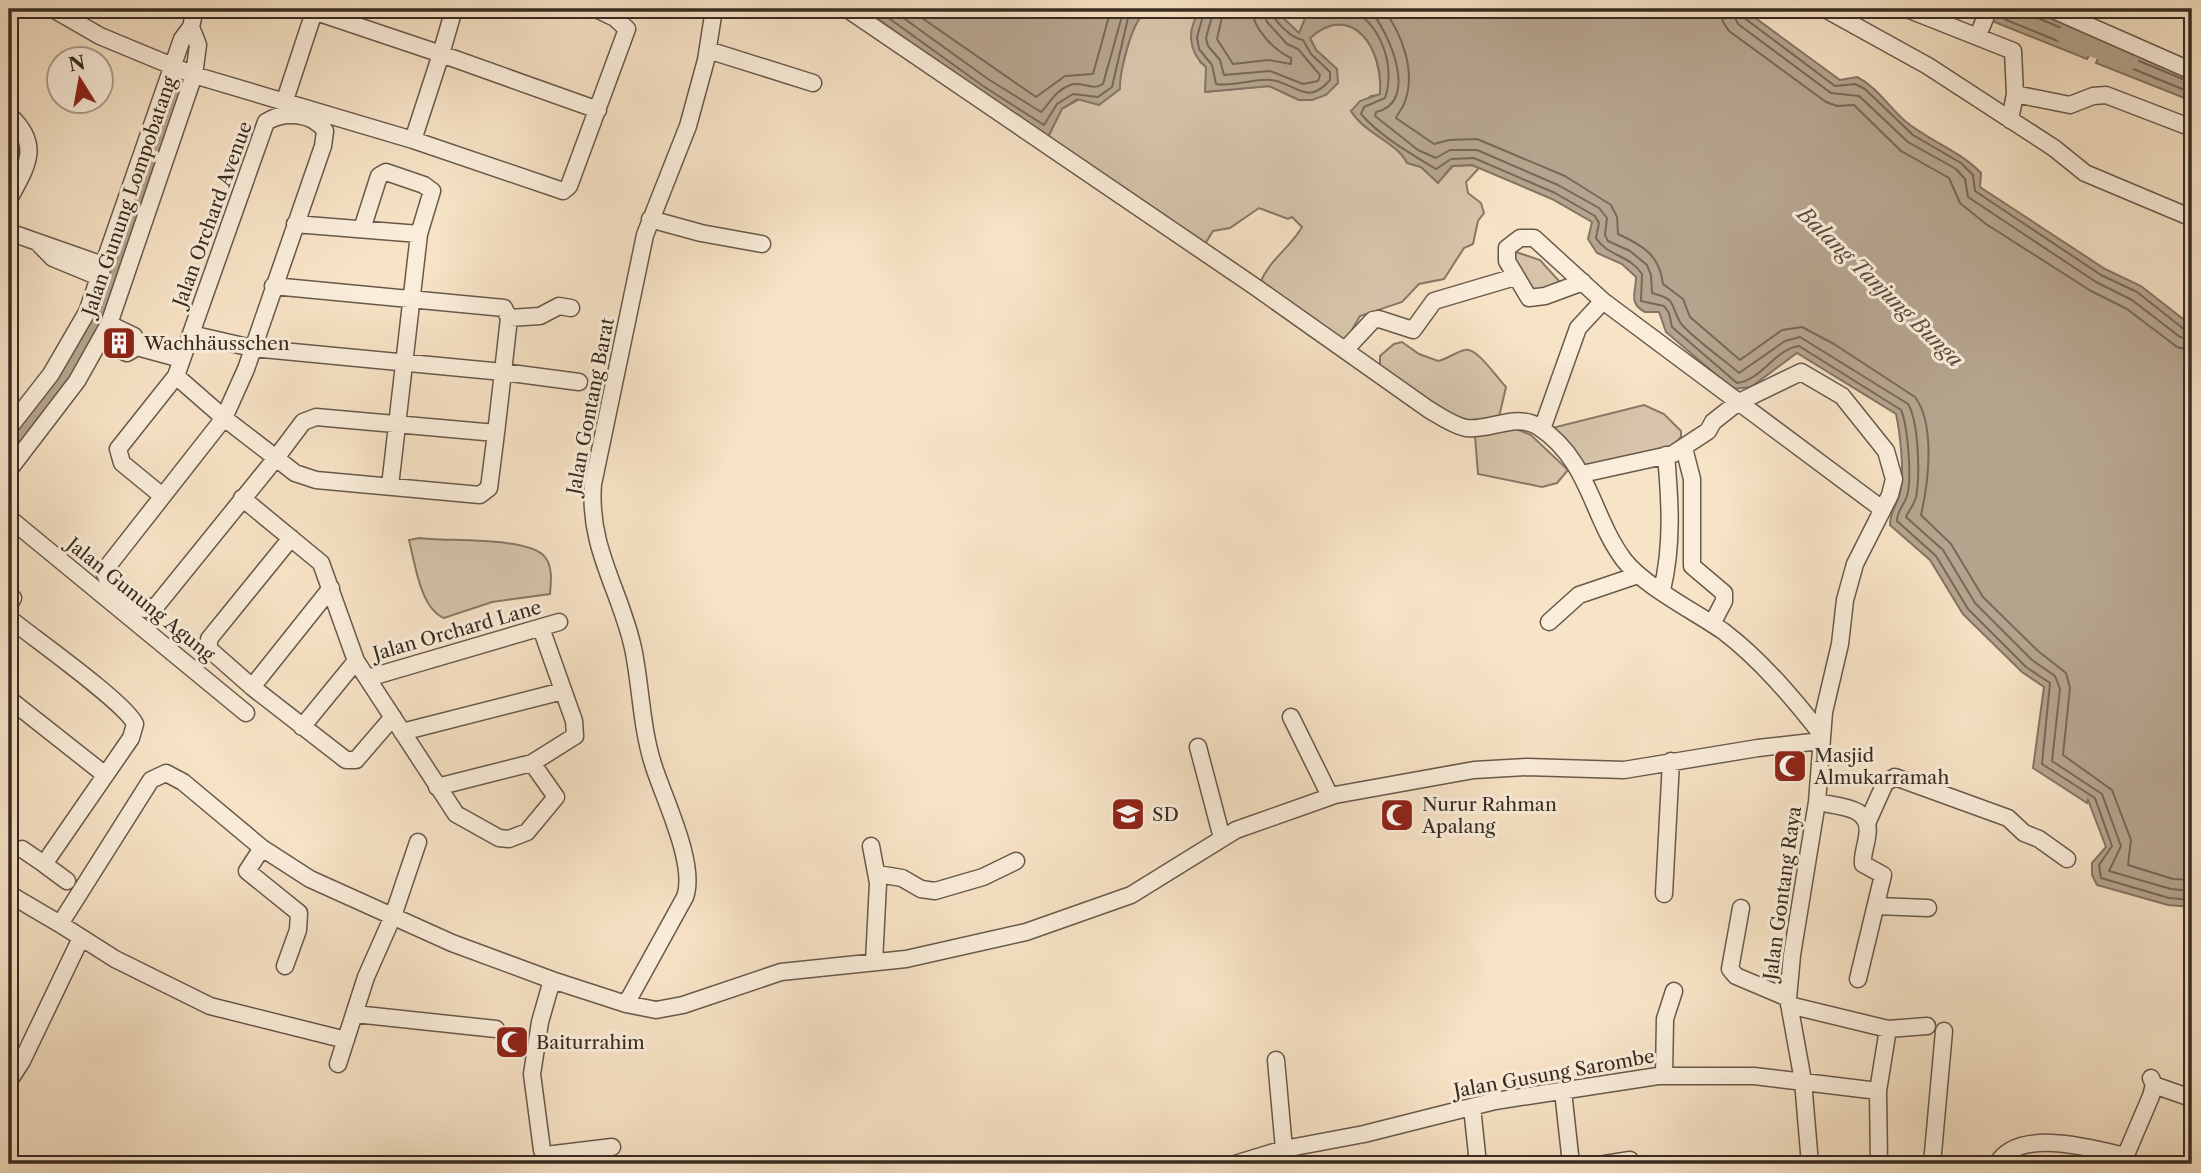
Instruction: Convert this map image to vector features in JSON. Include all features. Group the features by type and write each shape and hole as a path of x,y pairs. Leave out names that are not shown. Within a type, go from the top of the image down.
{"street":[{"path":"53,9 100,36 175,66 182,39 191,27 195,9"},
{"path":"413,140 454,9"},
{"path":"191,27 198,45 194,75 413,140 563,191 569,186 627,29 615,18 597,9"},
{"name":"Jalan Gontang Barat","path":"626,1004 685,897 688,882 673,821 652,761 631,641 599,552 592,519 593,484 650,219 688,126 708,50 714,9"},
{"path":"848,9 1455,425 1482,427 1515,421 1542,429 1582,474 1618,551 1638,575 1712,624 1758,661 1822,738"},
{"path":"1825,9 1928,66 2085,173 2192,218"},
{"path":"1907,9 1983,21 2013,51 2015,94 2010,120"},
{"path":"2051,9 2192,71"},
{"path":"284,103 312,10 598,110"},
{"path":"708,50 813,83"},
{"name":"Jalan Gunung Lompobatang","path":"9,428 69,345 87,312 175,66 194,75 101,341 77,381 9,470"},
{"path":"2015,94 2070,105 2094,96 2106,95 2192,128"},
{"path":"9,115 23,131 30,147 26,167 9,200"},
{"name":"Jalan Orchard Avenue","path":"176,376 257,141 266,122 282,115 315,121 322,127 325,137 252,348 223,418 104,571 108,581 145,609 157,605 242,498"},
{"path":"362,229 380,173 386,172 424,185 432,191 419,234 410,297 390,486"},
{"path":"650,219 701,233 762,244"},
{"path":"295,223 419,234"},
{"path":"9,232 40,245 53,258 101,271"},
{"path":"1583,282 1532,299 1527,296 1507,261 1507,248 1514,240 1530,236 1555,254 1583,282 1603,302 1882,509"},
{"path":"1345,350 1373,320 1379,319 1413,330 1434,300 1515,276"},
{"path":"161,495 122,463 118,449 176,376 223,418 306,478 485,494 491,481 509,318 504,308 273,286"},
{"path":"1542,429 1578,328 1603,302"},
{"path":"509,318 540,316 559,306 571,308"},
{"path":"108,324 134,336 137,348"},
{"path":"191,334 252,348 405,361 579,382"},
{"path":"101,341 127,353 137,348 181,359"},
{"name":"Jalan Gontang Raya","path":"1737,403 1801,372 1842,396 1886,451 1894,479 1890,495 1862,548 1849,585 1822,738 1817,802 1792,955 1789,1002 1803,1081 1810,1164"},
{"path":"1582,474 1666,455 1684,447 1708,431 1713,422 1737,403"},
{"path":"496,433 397,423 310,419 297,429 242,498 321,563 356,662 456,814 499,838 509,839 527,832 556,797 532,763"},
{"path":"1684,447 1692,480 1692,566 1724,593 1724,601 1712,624"},
{"path":"1662,590 1667,568 1670,520 1666,455"},
{"name":"Jalan Gunung Agung","path":"9,518 246,713"},
{"path":"291,538 208,644 213,654 252,687 302,727 351,761 398,725 563,691"},
{"path":"1549,622 1578,595 1638,575"},
{"path":"252,687 331,588"},
{"path":"9,618 130,715 135,724 131,738 44,864"},
{"name":"Jalan Orchard Lane","path":"368,678 559,622"},
{"path":"438,787 532,763 575,736 574,721 541,628"},
{"path":"302,727 356,662"},
{"path":"9,699 104,774"},
{"path":"1291,717 1330,796"},
{"path":"60,924 151,780 162,773 183,782 261,848 310,879 452,943 552,980 626,1004 668,1009 781,972 906,959 1026,932 1108,904 1151,884 1222,838 1254,821 1330,796 1474,770 1527,767 1624,770 1822,738"},
{"path":"1198,747 1222,838"},
{"path":"1664,894 1671,761"},
{"path":"1858,979 1883,880 1882,875 1863,864 1868,821 1885,783 1895,778 2008,818 2025,834 2039,839 2067,859"},
{"path":"1817,802 1861,812 1868,821"},
{"path":"338,1064 418,842"},
{"path":"871,846 878,874 874,962"},
{"path":"261,848 247,871 299,913 298,930 285,966"},
{"path":"22,849 67,881"},
{"path":"878,874 902,878 921,889 935,891 983,877 1016,861"},
{"path":"9,894 60,924 80,940 210,1006 346,1040"},
{"path":"1876,906 1928,908"},
{"path":"1741,908 1730,969 1736,976 1789,1002 1888,1029 1927,1026"},
{"path":"9,1081 22,1061 80,940"},
{"path":"552,980 540,1022 532,1074 542,1150 546,1155 557,1156 612,1147"},
{"path":"1664,1076 1665,1019 1674,991"},
{"path":"355,1014 496,1029"},
{"path":"1878,1164 1878,1091 1888,1029"},
{"path":"1932,1164 1944,1031"},
{"path":"1276,1060 1284,1149"},
{"name":"Jalan Gusung Sarombe","path":"1235,1164 1255,1161 1284,1149 1472,1107 1664,1076 1754,1076 1878,1091"},
{"path":"1997,1164 2013,1149 2039,1143 2090,1145 2124,1160 2152,1081 2188,1097"},
{"path":"1563,1091 1571,1164"},
{"path":"1472,1107 1478,1164"},
{"path":"1605,1164 1630,1160"}],"shaded area":[{"path":"1146,9 1202,9 1200,62 1206,67 1206,92 1269,86 1299,100 1337,69 1316,50 1310,38 1326,28 1340,25 1352,27 1363,35 1371,47 1380,78 1380,95 1371,96 1351,111 1357,119 1396,149 1407,163 1421,167 1438,182 1453,166 1472,165 1479,168 1466,182 1468,193 1481,203 1484,213 1478,221 1473,244 1464,248 1444,279 1419,284 1402,302 1360,316 1343,345 1260,283 1302,227 1292,217 1288,219 1259,208 1230,228 1213,231 1205,244 1048,137 1061,109 1119,78 1135,20"},
{"path":"1274,9 1309,9 1299,34"},
{"path":"1510,250 1540,260 1560,282 1537,298 1501,268 1501,257"},
{"path":"1402,342 1419,354 1438,361 1465,350 1475,353 1506,387 1499,417 1467,427 1375,365 1380,365 1380,356 1394,344"},
{"path":"1644,405 1664,414 1681,431 1681,437 1667,453 1585,471 1552,428"},
{"path":"1511,427 1531,435 1568,470 1557,483 1542,487 1478,474 1475,436"},
{"path":"419,538 486,541 536,550 545,557 549,565 550,594 492,602 444,618 429,605 420,584 409,540"}],"water":[{"path":"864,9 1150,9 1138,21 1133,32 1122,70 1120,89 1099,105 1077,99 1062,109 1048,137 979,92"},
{"name":"Balang Tanjung Bunga","path":"1201,9 1274,9 1299,33 1309,9 1743,9 1840,80 1857,77 1864,81 1905,121 1981,173 1980,187 2105,269 2141,286 2192,326 2192,907 2168,905 2097,885 2092,875 2092,863 2106,847 2088,800 2087,803 2033,768 2044,687 2022,672 1963,614 1930,560 1890,525 1900,493 1902,476 1896,414 1797,353 1751,387 1733,389 1666,332 1659,312 1645,312 1636,305 1636,277 1622,264 1597,253 1588,239 1592,222 1552,199 1472,165 1452,166 1438,183 1421,167 1407,163 1396,149 1364,126 1351,111 1360,101 1380,94 1377,61 1363,35 1352,27 1340,25 1326,28 1310,38 1316,50 1337,69 1338,83 1326,95 1312,100 1299,100 1269,86 1205,92 1206,67 1195,54 1191,39 1193,24"},
{"path":"1997,9 2034,9 2100,36 2087,59 1992,21"},
{"path":"2106,38 2192,77 2192,101 2096,63"}],"waterway":[{"path":"2067,36 2128,60"},
{"path":"9,446 70,367 98,313 175,82"}],"place":[{"name":"Wachhäusschen","path":"119,343"},
{"name":"Masjid Almukarramah","path":"1790,766"},
{"name":"SD","path":"1128,814"},
{"name":"Nurur Rahman Apalang","path":"1397,815"},
{"name":"Baiturrahim","path":"512,1042"}]}
